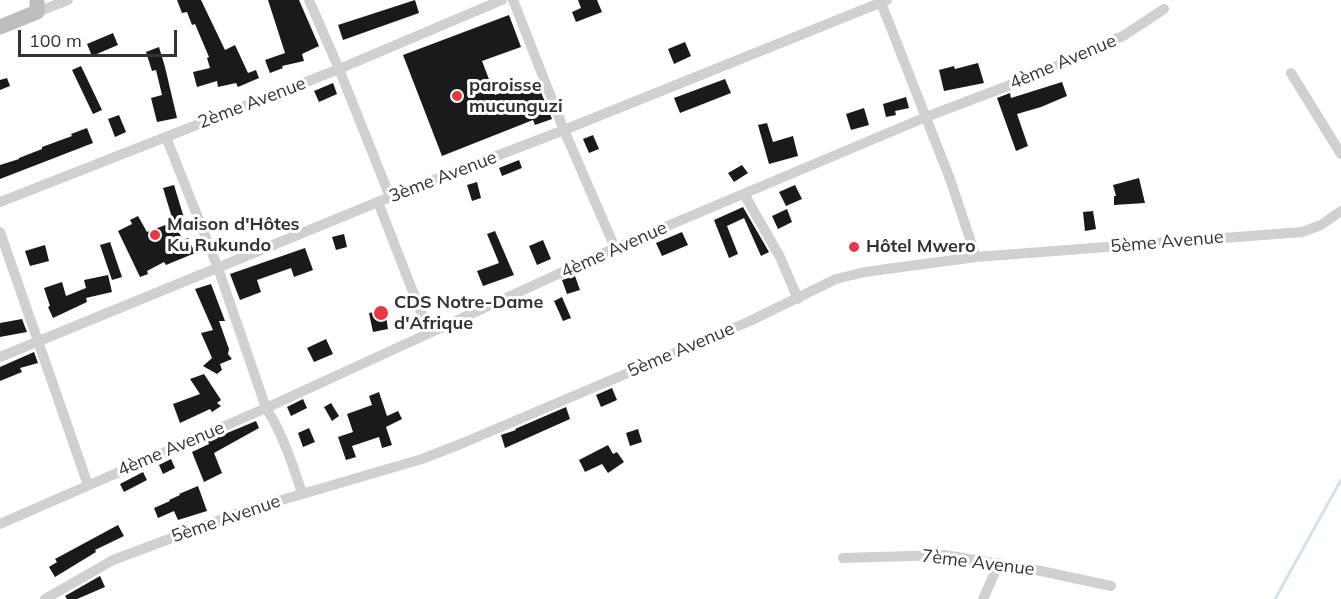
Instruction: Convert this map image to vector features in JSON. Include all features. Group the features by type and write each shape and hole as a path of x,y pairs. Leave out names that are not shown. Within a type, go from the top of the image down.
{"main road":[{"path":"0,27 37,6"}],"street":[{"path":"37,6 68,0"},
{"path":"309,0 390,197"},
{"name":"2ème Avenue","path":"0,202 339,69 502,0"},
{"path":"513,0 564,130 615,248"},
{"path":"883,1 951,178 976,257"},
{"name":"3ème Avenue","path":"0,357 390,197 564,130 883,1"},
{"name":"4ème Avenue","path":"0,524 266,408 615,248 926,117 1039,74 1123,36 1164,9"},
{"path":"1291,73 1341,154"},
{"path":"166,137 218,268 266,408 286,445 302,493"},
{"path":"744,194 780,257 798,299"},
{"path":"378,202 429,333"},
{"name":"5ème Avenue","path":"45,599 113,560 244,511 422,459 464,443 798,299 836,279 866,272 976,257 1302,232 1321,225 1341,211"},
{"path":"0,232 88,484"},
{"name":"7ème Avenue","path":"843,558 945,555 999,563 1110,586"},
{"path":"983,599 999,563"}],"building":[{"path":"177,0 201,0 225,50 235,45 248,73 256,70 259,78 238,87 236,83 218,87 217,81 197,87 193,72 210,68 207,58 209,57 195,24 192,25 187,12 182,13"},
{"path":"268,0 299,0 319,46 302,54 304,61 282,66 283,68 270,73 265,60 285,53"},
{"path":"415,0 419,13 343,40 338,25"},
{"path":"578,0 597,0 602,12 576,22 572,12 581,8"},
{"name":"paroisse mucunguzi","path":"509,15 521,47 482,61 495,95 536,80 552,119 535,125 533,120 442,156 403,55"},
{"path":"113,33 118,45 92,56 87,44"},
{"path":"685,42 691,56 674,64 668,49"},
{"path":"159,47 177,118 157,122 151,98 162,95 156,70 152,71 146,52"},
{"path":"978,63 984,83 944,91 939,70 954,66 955,69"},
{"path":"81,66 102,110 93,114 72,70"},
{"path":"7,78 10,86 0,90 0,80"},
{"path":"725,79 731,93 680,113 674,98"},
{"path":"1062,82 1067,96 1017,114 1028,146 1016,151 997,98 1010,93 1011,98"},
{"path":"333,83 337,94 319,102 314,91"},
{"path":"906,97 909,108 895,111 896,115 886,117 883,104"},
{"path":"864,108 869,125 851,130 846,114"},
{"path":"119,115 126,132 115,137 108,119"},
{"path":"767,123 773,142 793,136 798,156 769,164 758,125"},
{"path":"87,128 93,143 0,179 0,165 19,159"},
{"path":"593,135 599,149 589,153 583,139"},
{"path":"519,160 522,168 502,176 499,168"},
{"path":"742,165 748,173 734,182 728,173"},
{"path":"1139,178 1145,203 1114,205 1114,196 1116,196 1113,185"},
{"path":"477,182 481,198 472,201 467,185"},
{"path":"174,185 184,218 173,221 163,188"},
{"path":"795,185 802,199 786,206 779,192"},
{"path":"743,207 769,252 761,256 744,218 727,226 738,254 729,258 714,220"},
{"path":"787,209 792,222 778,229 772,216"},
{"path":"1093,211 1096,229 1085,231 1083,212"},
{"path":"138,216 147,232 173,222 183,240 188,238 195,253 166,265 164,262 140,277 118,231 132,224 130,220"},
{"path":"495,231 514,275 483,286 477,271 499,263 487,234"},
{"path":"682,232 688,245 662,256 656,243"},
{"path":"344,234 347,247 336,250 332,237"},
{"path":"543,240 551,259 537,265 529,246"},
{"path":"110,242 122,277 112,280 100,245"},
{"path":"45,245 49,261 30,266 25,251"},
{"path":"305,248 313,270 294,277 291,268 257,280 261,292 240,300 230,274"},
{"path":"108,275 112,292 86,298 87,302 53,318 44,288 62,282 66,296 86,288 84,280"},
{"path":"575,276 580,290 567,294 562,280"},
{"path":"211,284 225,321 219,321 229,349 228,354 232,359 220,364 222,370 217,374 203,366 212,358 201,333 213,330 195,289"},
{"path":"562,297 571,318 563,321 554,301"},
{"path":"385,310 388,329 373,332 369,313"},
{"path":"22,319 27,332 0,337 0,323"},
{"path":"326,339 333,354 314,362 307,348"},
{"path":"34,352 38,363 20,368 22,372 0,381 0,367"},
{"path":"204,374 221,400 217,403 221,406 212,412 210,409 180,423 173,404 200,394 190,379"},
{"path":"612,388 617,400 601,407 596,395"},
{"path":"379,392 387,416 398,411 402,419 386,427 392,445 382,448 379,437 352,446 356,457 346,460 338,437 353,432 347,414 372,405 369,396"},
{"path":"303,399 307,408 291,416 287,407"},
{"path":"331,403 339,416 332,421 324,407"},
{"path":"566,407 570,419 505,448 501,435"},
{"path":"256,421 259,428 214,453 222,473 204,482 192,452 209,444 208,441"},
{"path":"309,428 315,442 303,447 298,433"},
{"path":"638,429 642,442 630,446 626,433"},
{"path":"608,445 613,454 617,452 624,462 608,473 602,464 585,472 579,460"},
{"path":"171,459 175,468 163,474 159,465"},
{"path":"143,472 147,480 124,492 120,484"},
{"path":"198,486 207,511 178,520 174,511 158,518 154,508"},
{"path":"118,525 124,536 95,550 96,552 55,577 49,567 57,562 55,559"},
{"path":"100,576 105,587 77,599 67,599 65,596"}],"waterway":[{"path":"1275,599 1341,480"}],"place":[{"name":"paroisse mucunguzi","path":"457,96"},
{"name":"Maison d'Hôtes Ku Rukundo","path":"155,235"},
{"name":"Hôtel Mwero","path":"854,247"},
{"name":"CDS Notre-Dame d'Afrique","path":"381,313"}]}
